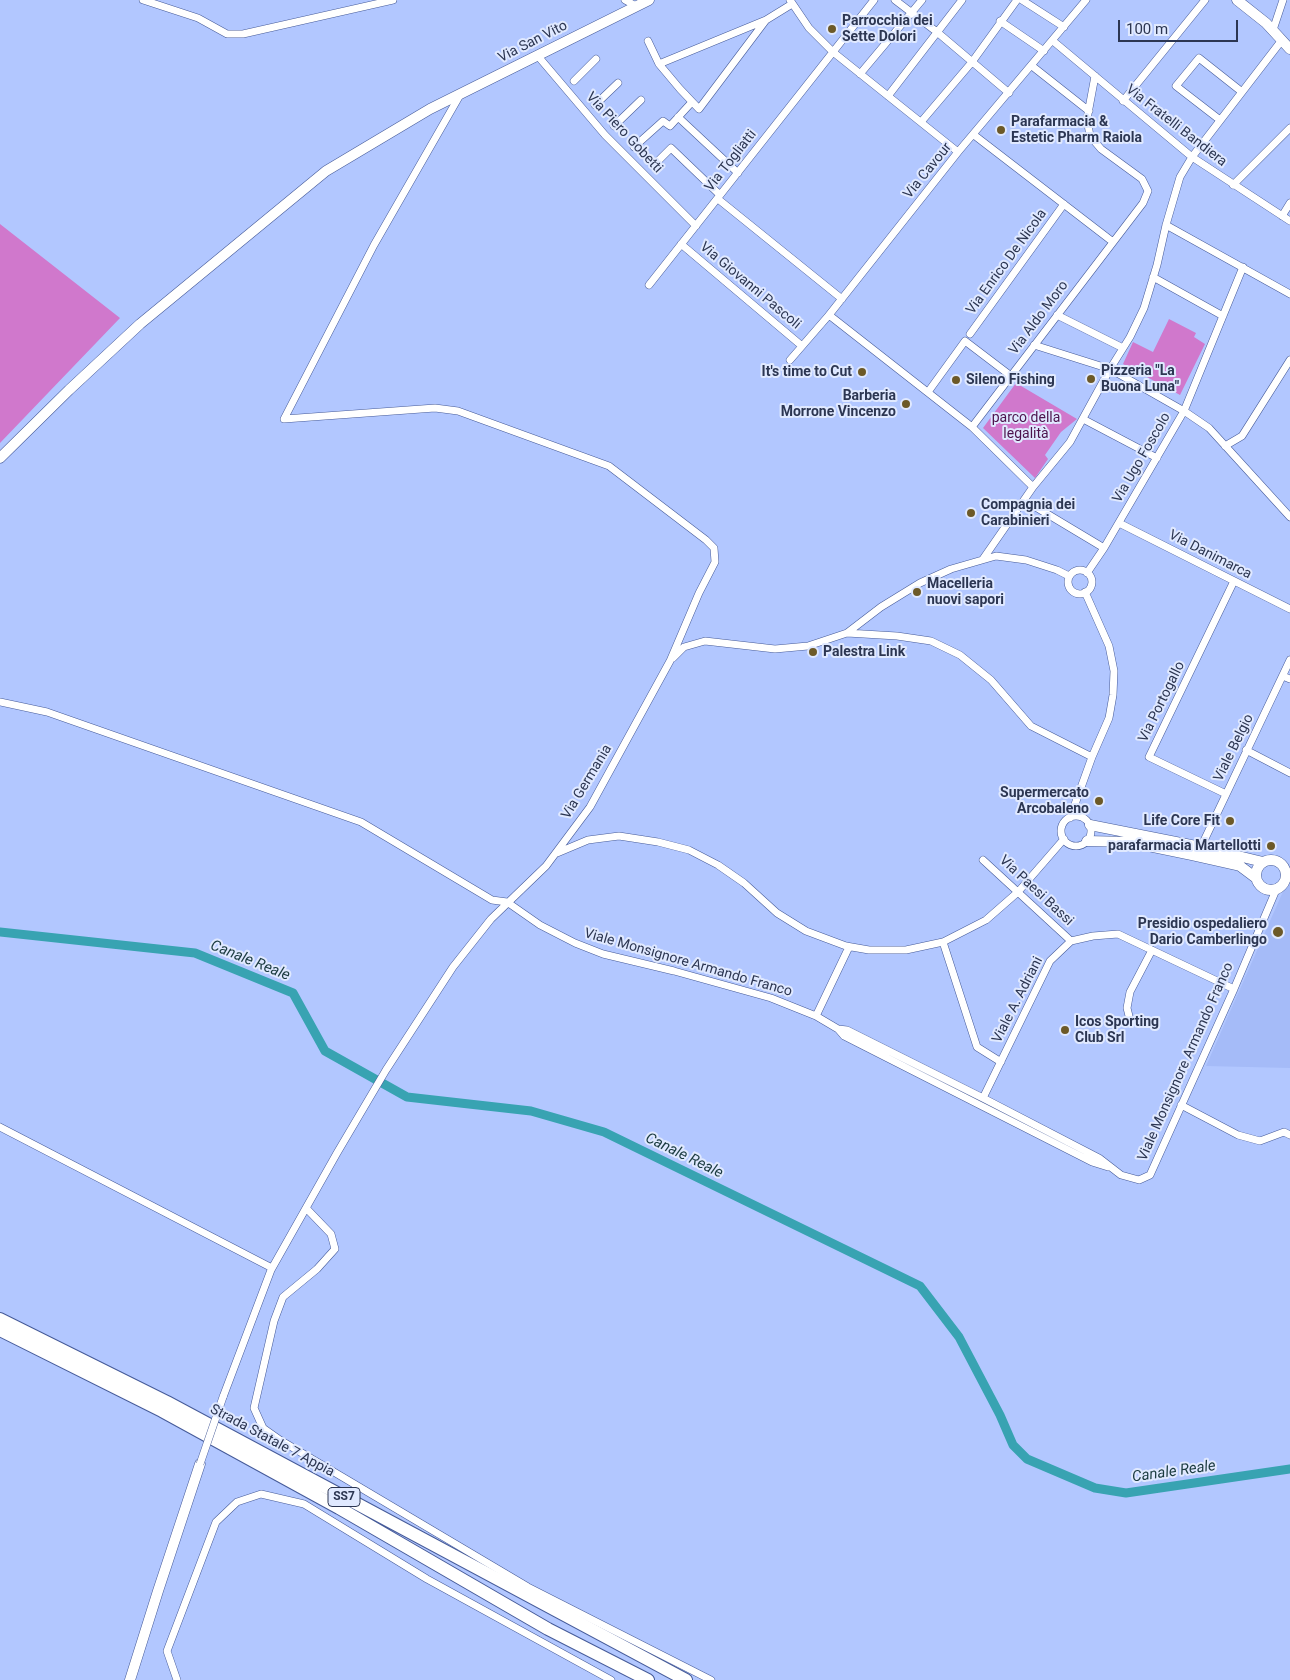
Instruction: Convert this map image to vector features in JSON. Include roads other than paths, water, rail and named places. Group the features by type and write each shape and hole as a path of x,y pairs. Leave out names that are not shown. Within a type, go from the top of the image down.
{"highway":[{"name":"Strada Statale 7 Appia","path":"0,1319 167,1402 686,1680"},
{"name":"Strada Statale 7 Appia","path":"0,1330 162,1411 339,1508 548,1629 648,1680"}],"street":[{"path":"143,0 198,18 227,34 243,34 393,0"},
{"path":"625,0 636,6"},
{"name":"Via San Vito","path":"0,458 140,324 326,171 430,109 649,0"},
{"name":"Via Togliatti","path":"648,286 874,0"},
{"path":"895,0 937,32 1009,93"},
{"path":"860,74 922,0"},
{"path":"888,96 962,0"},
{"path":"921,122 972,62 1017,0"},
{"name":"Via Cavour","path":"790,360 842,299 958,152 1086,0"},
{"path":"1123,100 1205,0"},
{"path":"1237,0 1266,22 1290,49"},
{"path":"1273,30 1283,0"},
{"path":"1026,1 1064,27"},
{"path":"659,64 766,20 791,2 809,28 833,52 958,152"},
{"path":"648,41 659,64 699,109 766,20"},
{"path":"1000,21 1044,51"},
{"path":"983,559 1033,487 1070,442 1144,308 1180,177 1192,157 1282,40"},
{"name":"Via Fratelli Bandiera","path":"1053,41 1192,157 1290,221"},
{"name":"Via Piero Gobetti","path":"537,55 605,135 696,226"},
{"path":"1220,120 1176,86 1199,58 1242,92"},
{"path":"574,81 596,59"},
{"path":"1032,66 1089,111"},
{"name":"Via Aldo Moro","path":"972,426 1143,203 1148,191 1142,179 1101,149 1090,136 1087,119 1095,76"},
{"path":"595,105 618,82"},
{"path":"462,93 374,245 284,419 435,408 458,411 609,466 714,548 715,562 699,593 670,662"},
{"path":"614,126 641,100"},
{"path":"634,147 663,121 670,126 692,102"},
{"path":"678,117 738,173"},
{"path":"1233,185 1290,128"},
{"path":"974,135 1113,242"},
{"path":"653,166 671,148 719,197 842,299"},
{"path":"1282,216 1290,203"},
{"name":"Via Enrico De Nicola","path":"970,334 1064,204"},
{"path":"1166,225 1290,294"},
{"name":"Via Giovanni Pascoli","path":"681,244 802,346"},
{"name":"Via Ugo Foscolo","path":"1087,573 1119,523 1184,411 1243,267"},
{"path":"1153,277 1223,316"},
{"path":"829,315 972,426 1033,487"},
{"path":"1057,315 1123,348"},
{"path":"928,392 965,341 1011,376"},
{"path":"1034,345 1110,369 1184,411 1209,428 1290,517"},
{"path":"1225,446 1242,436 1290,360"},
{"path":"1083,419 1157,458"},
{"path":"1024,500 1104,548"},
{"name":"Via Danimarca","path":"1119,523 1290,609"},
{"path":"670,662 684,647 704,641 775,649 808,646 847,633 881,607 920,583 951,569 996,556 1026,560 1069,576"},
{"path":"1079,570 1087,573 1092,581 1091,587 1081,594 1074,593 1068,582 1069,576 1079,570"},
{"name":"Via Portogallo","path":"1226,794 1149,757 1234,581"},
{"path":"1085,592 1109,646 1114,671 1113,695 1109,718 1092,757 1070,818 1063,826 1062,834 1064,839 1073,845 1087,842 1129,842 1240,866 1256,878"},
{"path":"847,633 897,636 931,641 960,655 991,680 1031,726 1092,757"},
{"name":"Viale Belgio","path":"1201,847 1290,660"},
{"name":"Via Germania","path":"200,1464 259,1298 272,1268 386,1070 453,967 491,919 546,866 590,807 670,662"},
{"path":"1283,676 1290,680"},
{"path":"0,702 47,712 361,822 492,900 508,902"},
{"path":"1246,750 1290,773"},
{"path":"1070,818 1080,816 1090,825 1091,835 1087,842"},
{"path":"1090,825 1201,847 1263,862 1268,860 1278,861 1290,857"},
{"path":"555,854 588,840 619,836 658,842 689,850 718,865 744,882 777,913 806,930 849,947 869,950 906,950 943,942 986,920 1018,892 1064,839"},
{"name":"Via Paesi Bassi","path":"983,860 1071,941"},
{"path":"1263,862 1256,871 1258,883 1265,889 1276,890 1280,888 1288,876 1286,869 1278,861"},
{"name":"Viale Monsignore Armando Franco","path":"508,902 540,925 575,943 603,954 674,971 771,998 816,1016 838,1029 844,1036 1092,1162 1139,1180 1150,1175 1234,989 1276,890"},
{"path":"1071,941 1093,936 1118,934 1234,989"},
{"name":"Viale A. Adriani","path":"983,1098 1050,961 1071,941"},
{"path":"943,942 977,1047 1001,1062"},
{"path":"816,1016 849,947"},
{"path":"1129,1016 1127,1008 1130,992 1152,950"},
{"name":"Viale Monsignore Armando Franco","path":"838,1029 848,1030 983,1098 1099,1158 1108,1167"},
{"path":"1181,1105 1238,1135 1260,1141 1284,1132 1290,1135"},
{"path":"0,1127 272,1268"},
{"path":"306,1208 331,1234 335,1249 317,1269 283,1297 274,1321 254,1408 263,1428 288,1445 528,1587 712,1680"},
{"path":"130,1680 200,1464"},
{"path":"177,1680 167,1651 216,1522 237,1502 262,1494 304,1504 427,1579 611,1680"}],"waterway":[{"name":"Canale Reale","path":"0,932 195,953 293,993 325,1051 407,1097 531,1111 604,1132 920,1286 959,1337 1000,1415 1013,1445 1027,1459 1095,1488 1126,1493 1290,1469"}],"place":[{"name":"Parrocchia dei Sette Dolori","path":"832,29"},
{"name":"Parafarmacia & Estetic Pharm Raiola","path":"1001,130"},
{"name":"It's time to Cut","path":"862,372"},
{"name":"Pizzeria \"La Buona Luna\"","path":"1091,379"},
{"name":"Sileno Fishing","path":"956,380"},
{"name":"Barberia Morrone Vincenzo","path":"906,404"},
{"name":"Compagnia dei Carabinieri","path":"971,513"},
{"name":"Macelleria nuovi sapori","path":"917,592"},
{"name":"Palestra Link","path":"813,652"},
{"name":"Supermercato Arcobaleno","path":"1099,801"},
{"name":"Life Core Fit","path":"1230,821"},
{"name":"parafarmacia Martellotti","path":"1271,846"},
{"name":"Presidio ospedaliero Dario Camberlingo","path":"1278,932"},
{"name":"Icos Sporting Club Srl","path":"1065,1030"}],"park label":[{"name":"parco della legalità","path":"1026,426"}]}
